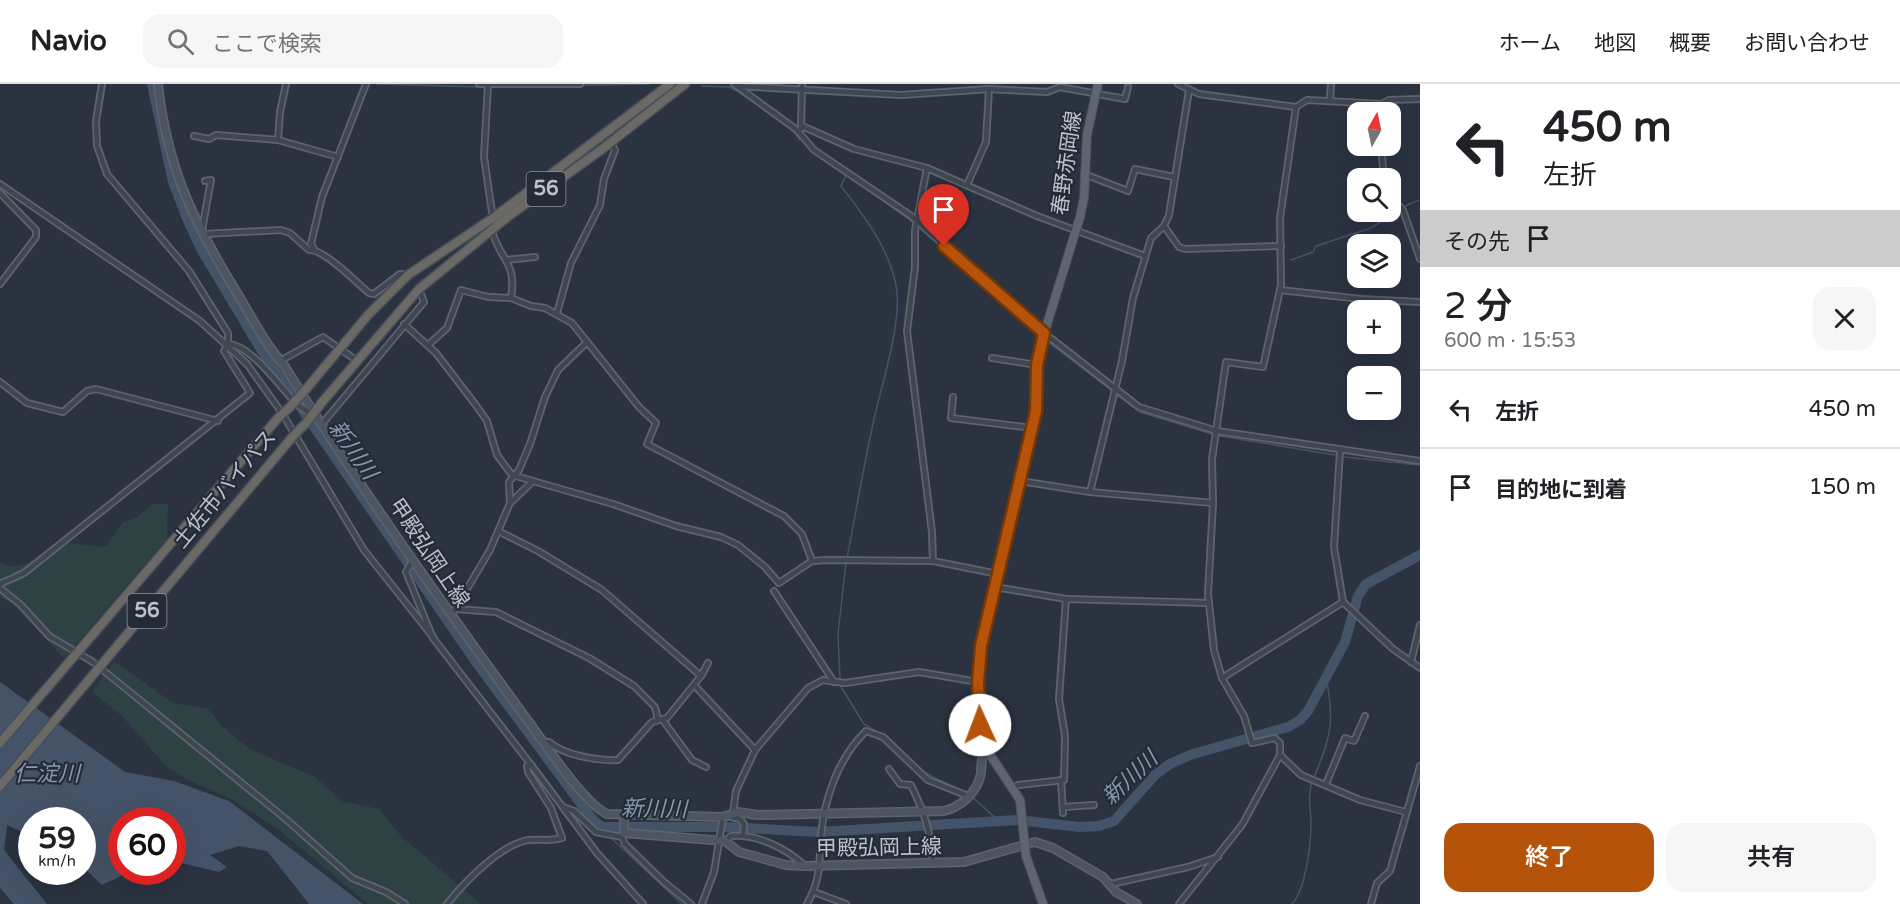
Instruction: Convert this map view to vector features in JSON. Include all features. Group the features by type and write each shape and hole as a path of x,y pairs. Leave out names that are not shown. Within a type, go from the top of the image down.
{"highway":[{"name":"56","path":"493,218 670,84"},
{"name":"56","path":"492,229 611,142 685,84"},
{"name":"土佐市バイパス","path":"0,743 340,347 408,275 493,218"},
{"name":"土佐市バイパス","path":"0,786 306,423 356,360 419,290 492,229"}],"main road":[{"name":"甲殿弘岡上線","path":"158,84 172,158 201,233 268,345 413,560 453,611 544,742 594,806 607,814 725,820 757,815 924,812 954,809 969,794"},
{"name":"春野赤岡線","path":"1043,904 1023,844 1024,818 1020,800 987,750 981,735 978,682 981,646 1036,411 1037,365 1044,333 1084,198 1087,135 1098,84"},
{"path":"969,794 979,780 981,759 987,750"},
{"path":"623,835 624,815"},
{"name":"甲殿弘岡上線","path":"623,835 722,841 739,852 786,865 820,867 933,864 979,860 1035,842 1046,845 1103,877 1120,896 1137,904"}],"street":[{"path":"102,84 96,121 97,146 107,174 189,271 228,333 228,344 224,351 250,393 218,421 24,573 0,586 50,636 102,669 287,820 352,878 386,892 405,904"},
{"path":"278,140 280,112 286,84"},
{"path":"366,84 322,197 311,244 314,249 369,293 375,294 400,274 408,275"},
{"path":"479,84 580,84"},
{"path":"488,84 484,157 493,218 492,229 497,249 513,274 511,298"},
{"path":"800,134 802,84"},
{"path":"1178,84 1199,94 1296,107 1307,100 1356,102"},
{"path":"1330,100 1331,84"},
{"path":"736,85 803,91 901,95 989,89 1047,92 1060,87 1125,99 1128,87"},
{"path":"736,85 800,134 814,150 917,222 1044,333 1148,411 1218,431 1340,451 1420,461"},
{"path":"967,185 986,142 989,89"},
{"path":"1090,492 1115,388 1133,298 1151,238 1164,226 1169,215 1189,90"},
{"path":"1386,102 1420,99"},
{"path":"1179,904 1242,825 1280,755 1280,743 1275,738 1251,741 1244,716 1222,678 1214,650 1209,603 1213,502 1212,459 1218,431 1226,362 1263,367 1280,290 1282,270 1280,218 1296,107"},
{"path":"802,126 854,149 927,168 1145,256"},
{"path":"194,136 209,139 216,135 278,140 338,157"},
{"path":"557,313 571,263 600,205 604,179 615,150 611,142"},
{"path":"927,168 917,222 915,267 907,331 932,532 933,561"},
{"path":"1084,174 1128,191 1135,169 1174,177"},
{"path":"205,181 211,180 211,194 201,233 281,230 290,233 309,250 314,249"},
{"path":"0,184 200,321 228,344 247,364 283,413 364,550 597,853 644,904"},
{"path":"0,193 36,230 36,237 0,284"},
{"path":"1401,207 1420,260"},
{"path":"1164,226 1179,247 1185,249 1281,246"},
{"path":"506,260 535,257"},
{"path":"228,344 236,345 251,356 296,404 320,422 424,302 419,290"},
{"path":"428,345 447,328 462,290 488,297 511,298 557,313 572,323 586,343 656,423 647,444 784,516 802,534 812,561"},
{"path":"1280,290 1371,300 1420,302"},
{"path":"404,324 428,345 487,421 496,455 512,475 613,504 676,526 721,537 738,545 765,567 779,583 812,561 933,561 998,574"},
{"path":"280,361 323,337 356,360"},
{"path":"510,503 509,482 512,475 519,470 530,444 544,397 558,370 586,343"},
{"path":"992,358 1037,365"},
{"path":"0,382 27,403 63,412 87,391 96,389 218,421"},
{"path":"953,397 951,418 1032,428"},
{"path":"1340,451 1334,546 1343,602 1420,668"},
{"path":"532,481 510,503 498,531 453,611 496,612 589,658 634,686 656,707 660,720 692,760 706,767"},
{"path":"1020,481 1090,492 1213,502"},
{"path":"498,531 538,551 602,590 701,676"},
{"path":"413,560 406,572 433,637"},
{"path":"995,587 1066,598 1209,603"},
{"path":"774,591 836,682"},
{"path":"1013,788 1018,785 1064,780 1065,736 1059,699 1066,598"},
{"path":"1222,678 1343,602"},
{"path":"1411,662 1420,625"},
{"path":"544,742 549,742 567,753 618,760 625,755 642,730 652,722 667,718 695,687 708,663"},
{"path":"702,904 714,872 725,820 756,750 808,688 823,680 845,683 919,672 978,682"},
{"path":"695,687 756,750"},
{"path":"1326,784 1345,738 1354,741 1365,716"},
{"path":"807,904 814,892 820,867 822,827 835,777 854,742 866,731 883,737 928,780 969,794"},
{"path":"1280,755 1301,775 1320,781 1360,800 1406,812"},
{"path":"447,904 480,869 513,846 525,841 562,838 551,808 528,772 527,766 532,766"},
{"path":"1371,904 1377,883 1390,871 1420,768"},
{"path":"889,769 900,784 911,785 924,812 930,829 933,864"},
{"path":"1061,780 1063,810 1094,805"},
{"path":"561,806 574,811 596,832 623,835 625,844 663,882 691,904"},
{"path":"725,820 740,819 744,829 805,866"},
{"path":"722,841 744,829"},
{"path":"1111,884 1188,867 1218,857"},
{"path":"814,892 846,904"}],"shaded area":[{"path":"153,504 168,504 167,539 64,658 13,604 0,597 0,562 17,566 25,564 57,547 70,543 106,546 123,522 136,518"},
{"path":"114,661 173,703 208,709 223,727 250,749 315,777 342,801 379,809 402,837 481,904 368,904 279,830 233,800 188,780 167,767 121,715 92,692"}],"water":[{"name":"仁淀川","path":"0,682 125,772 174,781 229,801 363,904 309,904 267,851 239,846 210,855 227,867 219,872 186,864 186,807 108,807 108,882 102,885 96,879 96,807 18,807 18,830 7,825 4,850 18,868 18,885 32,885 47,904 14,904 0,888"}],"waterway":[{"name":"新川川","path":"152,84 173,182 188,221 201,249 262,351 476,662 593,820 602,827 727,827 818,832 1017,820 1080,827 1099,826 1114,821 1156,774 1170,764 1190,755 1288,727 1300,720 1308,711 1345,642 1358,596 1366,584 1420,555"},
{"path":"377,84 483,87"},
{"path":"493,87 650,84"},
{"path":"702,86 729,87 737,91 792,129 800,140"},
{"path":"837,168 914,223"},
{"path":"846,175 841,186 881,244 892,271 897,299 891,352 870,436 847,558"},
{"path":"1291,260 1313,252 1316,246 1371,228 1409,204 1420,200"},
{"path":"922,230 1040,335"},
{"path":"1047,341 1112,391"},
{"path":"1117,395 1140,412 1212,434"},
{"path":"1220,436 1335,455"},
{"path":"1345,457 1419,465"},
{"path":"840,680 838,634 846,562"},
{"path":"1314,778 1330,729 1331,718 1326,677"},
{"path":"840,685 864,724 877,732"},
{"path":"919,768 967,793"},
{"path":"1292,904 1301,888 1309,853 1311,832 1309,798 1312,782"},
{"path":"971,796 998,820"},
{"path":"610,837 682,904"}],"route":[{"path":"944,246 1044,333 1037,365 1036,411 981,646 978,682 980,725"}]}
